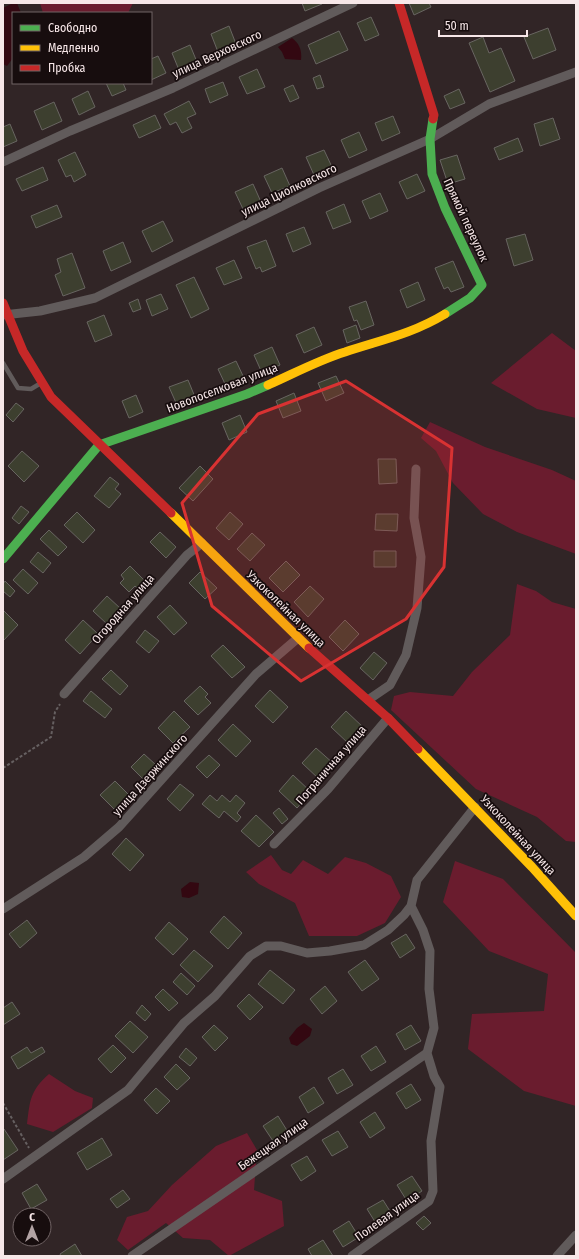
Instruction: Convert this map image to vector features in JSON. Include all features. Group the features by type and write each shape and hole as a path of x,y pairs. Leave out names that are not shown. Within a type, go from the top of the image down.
{"street":[{"name":"улица Верховского","path":"3,162 70,131 173,88 353,3"},
{"name":"Прямой переулок","path":"399,3 434,115 430,138 432,174 445,208 482,285"},
{"name":"улица Циолковского","path":"5,314 40,311 95,298 319,188 430,138 490,104 576,72"},
{"name":"Новопоселковая улица","path":"99,445 247,394 344,352 388,340 425,326 470,298 482,285"},
{"name":"Узкоколейная улица","path":"3,303 5,314 23,351 51,397 298,638 388,718 475,807 576,916"},
{"path":"3,559 99,445"},
{"path":"368,700 390,685 406,655 415,615 421,557 414,518 416,469"},
{"name":"Огородная улица","path":"64,694 187,555 202,543"},
{"name":"улица Дзержинского","path":"3,910 84,857 119,827 256,674 298,638"},
{"name":"Пограничная улица","path":"274,844 328,789 388,718"},
{"path":"3,1179 128,1090 184,1023 215,996 250,956 266,946 281,946 307,953 364,945 388,930 404,916 411,906 417,880 475,807"},
{"path":"411,906 423,930 430,951 429,989 434,1028 426,1053"},
{"name":"Бежецкая улица","path":"132,1256 426,1053"},
{"name":"Полевая улица","path":"352,1256 429,1201 433,1191 431,1141 440,1087 434,1076 426,1053"},
{"path":"557,1256 576,1235"}],"lane":[{"path":"3,363 18,388 31,389 42,382"}],"path":[{"path":"3,768 52,737 55,712 64,694"},
{"path":"3,1103 34,1157"}],"highlighted area":[{"path":"346,381 452,448 444,567 406,619 301,681 212,606 182,503 258,414"}],"shaded area":[{"path":"13,3 17,3 21,12 12,12 12,59 7,66 3,64 3,8"},
{"path":"40,3 133,3 128,12 43,12"},
{"path":"292,38 300,48 301,60 285,59 278,47"},
{"path":"552,333 576,351 576,418 537,409 491,383"},
{"path":"430,422 485,447 552,470 576,481 576,554 517,532 483,514 453,483 436,451 421,438"},
{"path":"517,584 536,591 552,602 576,609 576,842 566,841 537,817 476,789 391,710 394,696 410,692 453,696 472,672 510,635"},
{"path":"271,855 282,870 291,874 303,860 328,874 345,857 366,863 391,876 401,897 385,923 357,936 309,936 295,903 259,884 246,872"},
{"path":"455,861 503,879 576,953 576,1106 524,1091 468,1049 472,1014 544,1011 548,974 489,951 443,902"},
{"path":"190,882 199,883 198,894 189,898 182,897 181,889"},
{"path":"304,1023 312,1029 310,1036 297,1046 291,1044 289,1038 297,1028"},
{"path":"49,1074 75,1091 93,1098 92,1108 53,1132 27,1124 30,1102 34,1091"},
{"path":"247,1133 257,1150 254,1190 282,1201 284,1226 229,1256 210,1240 183,1238 166,1223 128,1250 117,1240 127,1217 148,1211 172,1185 216,1146"}],"building":[{"path":"302,3 322,3 322,4 305,11"},
{"path":"409,3 429,3 431,7 414,15"},
{"path":"371,17 379,35 365,41 357,23"},
{"path":"229,26 236,44 218,52 211,34"},
{"path":"548,28 556,50 533,59 524,37"},
{"path":"339,31 348,50 316,64 308,45"},
{"path":"483,37 489,53 501,48 515,81 490,92 469,43"},
{"path":"190,45 197,62 179,70 172,53"},
{"path":"158,56 166,73 152,80 152,59"},
{"path":"257,69 265,87 247,94 239,77"},
{"path":"320,75 324,87 317,89 313,78"},
{"path":"223,82 228,95 210,103 205,89"},
{"path":"106,84 123,84 126,90 112,96"},
{"path":"293,85 299,98 290,102 284,89"},
{"path":"459,89 465,103 450,109 444,96"},
{"path":"88,91 95,107 79,115 72,99"},
{"path":"189,101 196,114 187,118 192,128 182,133 176,122 170,125 164,114"},
{"path":"54,102 62,121 42,130 34,111"},
{"path":"155,115 161,128 139,138 133,125"},
{"path":"393,116 400,133 382,141 375,123"},
{"path":"553,118 560,139 540,146 534,124"},
{"path":"10,124 17,141 3,147 3,127"},
{"path":"359,132 367,150 349,158 341,140"},
{"path":"518,138 523,151 499,160 494,148"},
{"path":"324,150 332,167 314,175 306,157"},
{"path":"75,152 86,175 74,182 71,175 66,177 58,160"},
{"path":"457,155 465,179 448,184 440,160"},
{"path":"43,167 48,180 22,191 16,179"},
{"path":"282,168 290,186 272,193 264,176"},
{"path":"417,174 425,191 407,199 399,182"},
{"path":"253,184 261,202 243,209 235,192"},
{"path":"380,193 388,211 370,219 362,201"},
{"path":"344,204 351,222 333,229 326,212"},
{"path":"57,205 62,217 36,228 31,216"},
{"path":"163,221 173,241 152,252 142,231"},
{"path":"304,227 311,244 293,252 286,234"},
{"path":"525,234 533,260 514,266 506,239"},
{"path":"266,240 276,266 262,272 260,267 256,269 247,247"},
{"path":"123,242 131,262 111,271 103,251"},
{"path":"72,253 85,288 63,296 55,275 61,272 57,259"},
{"path":"234,260 242,278 224,285 216,268"},
{"path":"453,261 464,287 451,292 448,287 444,289 435,268"},
{"path":"194,277 209,309 191,318 176,285"},
{"path":"418,282 425,300 407,308 400,290"},
{"path":"161,294 168,309 152,316 146,300"},
{"path":"138,299 141,309 133,312 129,303"},
{"path":"366,301 374,325 361,330 357,320 354,321 349,307"},
{"path":"104,315 112,335 95,342 87,322"},
{"path":"356,325 360,338 347,343 343,330"},
{"path":"314,327 322,345 304,353 296,335"},
{"path":"272,347 280,365 262,373 254,355"},
{"path":"236,361 244,378 226,386 218,369"},
{"path":"336,376 344,393 326,401 318,383"},
{"path":"188,380 195,397 177,405 169,387"},
{"path":"294,393 301,411 283,418 276,401"},
{"path":"136,395 143,412 129,418 122,401"},
{"path":"16,403 24,409 13,422 6,415"},
{"path":"240,415 247,432 229,440 222,423"},
{"path":"22,451 39,466 24,482 8,466"},
{"path":"378,459 396,459 397,483 379,484"},
{"path":"200,466 213,479 193,501 179,488"},
{"path":"110,477 119,484 115,489 121,494 109,508 94,496"},
{"path":"21,506 29,512 19,524 12,518"},
{"path":"77,512 95,530 83,543 64,525"},
{"path":"230,512 243,524 229,540 216,528"},
{"path":"376,514 398,514 397,531 375,530"},
{"path":"49,530 67,547 58,556 40,539"},
{"path":"160,532 176,547 166,558 150,542"},
{"path":"252,533 265,545 250,561 237,549"},
{"path":"374,551 396,551 396,567 374,567"},
{"path":"38,552 51,563 43,573 30,562"},
{"path":"286,561 300,575 283,592 269,578"},
{"path":"130,566 146,582 138,589 135,586 129,592 120,583 124,579 121,575"},
{"path":"23,569 38,583 28,594 13,580"},
{"path":"200,572 217,588 205,599 189,583"},
{"path":"5,581 15,591 10,597 3,591 3,584"},
{"path":"310,586 324,599 308,617 294,602"},
{"path":"107,596 121,609 107,624 93,611"},
{"path":"170,605 187,623 174,635 157,617"},
{"path":"4,611 18,625 3,641 3,612"},
{"path":"83,620 98,634 80,654 65,640"},
{"path":"345,620 359,634 343,651 329,637"},
{"path":"145,630 159,641 149,653 136,642"},
{"path":"223,645 245,667 232,678 211,656"},
{"path":"374,652 387,663 373,680 360,668"},
{"path":"111,670 128,686 120,695 102,679"},
{"path":"200,686 208,694 205,697 211,703 198,715 184,701"},
{"path":"270,690 288,707 273,723 255,706"},
{"path":"91,691 112,709 105,718 83,701"},
{"path":"174,711 190,727 173,743 158,728"},
{"path":"346,711 364,728 349,744 331,727"},
{"path":"233,724 251,741 236,757 218,740"},
{"path":"316,748 334,764 320,780 302,763"},
{"path":"144,754 156,765 143,779 131,767"},
{"path":"209,755 220,765 207,778 196,767"},
{"path":"293,775 311,792 297,808 279,791"},
{"path":"115,781 129,795 114,809 100,795"},
{"path":"180,784 194,795 180,811 167,799"},
{"path":"210,795 217,801 222,795 230,802 236,795 245,803 237,813 241,817 237,822 224,811 219,818 202,804"},
{"path":"279,808 288,819 282,824 273,813"},
{"path":"256,815 274,832 259,847 241,831"},
{"path":"126,838 144,855 130,871 112,854"},
{"path":"224,916 242,933 228,949 210,932"},
{"path":"27,920 37,933 20,948 9,934"},
{"path":"169,922 188,939 173,955 155,938"},
{"path":"406,934 415,948 400,958 391,943"},
{"path":"194,950 213,966 198,982 180,965"},
{"path":"365,960 379,979 362,991 348,972"},
{"path":"270,970 295,990 283,1004 258,984"},
{"path":"181,973 195,986 187,995 173,982"},
{"path":"325,986 337,1001 322,1014 310,999"},
{"path":"163,989 178,1003 169,1011 155,997"},
{"path":"249,994 263,1007 250,1020 237,1006"},
{"path":"12,1002 20,1014 3,1025 3,1008"},
{"path":"142,1005 151,1014 145,1021 136,1013"},
{"path":"130,1021 148,1037 133,1053 115,1036"},
{"path":"214,1025 228,1038 215,1051 202,1037"},
{"path":"411,1025 421,1041 405,1050 396,1034"},
{"path":"113,1045 126,1058 111,1073 98,1059"},
{"path":"376,1046 386,1062 371,1071 361,1056"},
{"path":"27,1047 31,1053 42,1047 45,1052 18,1069 11,1057"},
{"path":"186,1048 197,1058 190,1066 179,1057"},
{"path":"176,1064 190,1078 177,1090 164,1077"},
{"path":"343,1069 353,1085 337,1094 328,1078"},
{"path":"411,1084 421,1100 406,1109 396,1093"},
{"path":"314,1087 324,1103 308,1113 299,1097"},
{"path":"156,1088 170,1101 157,1114 144,1100"},
{"path":"375,1112 385,1128 370,1138 360,1122"},
{"path":"278,1116 288,1132 273,1141 263,1126"},
{"path":"4,1129 18,1150 3,1160 3,1130"},
{"path":"338,1131 348,1147 332,1156 322,1140"},
{"path":"102,1138 112,1155 87,1170 77,1153"},
{"path":"307,1156 316,1171 301,1181 291,1165"},
{"path":"412,1176 422,1191 407,1201 397,1185"},
{"path":"37,1184 47,1200 35,1207 30,1207 22,1193"},
{"path":"123,1190 130,1199 117,1208 110,1199"},
{"path":"383,1200 393,1216 377,1225 367,1209"},
{"path":"424,1216 431,1223 423,1230 416,1223"},
{"path":"349,1221 359,1237 343,1247 333,1231"},
{"path":"323,1240 333,1256 312,1256 308,1249"},
{"path":"75,1244 82,1256 61,1256 60,1254"}],"traffic: fast":[{"path":"433,119 430,139 432,174 445,208 482,285 470,298 445,314"},
{"path":"3,559 99,445 247,394 268,385"}],"traffic: slow":[{"path":"268,385 335,355 421,327 445,314"},
{"path":"171,513 309,648"},
{"path":"418,749 532,867 576,916"}],"traffic: jam":[{"path":"399,3 434,115 433,119"},
{"path":"3,303 23,351 51,397 171,513"},
{"path":"309,648 388,718 418,749"}]}
